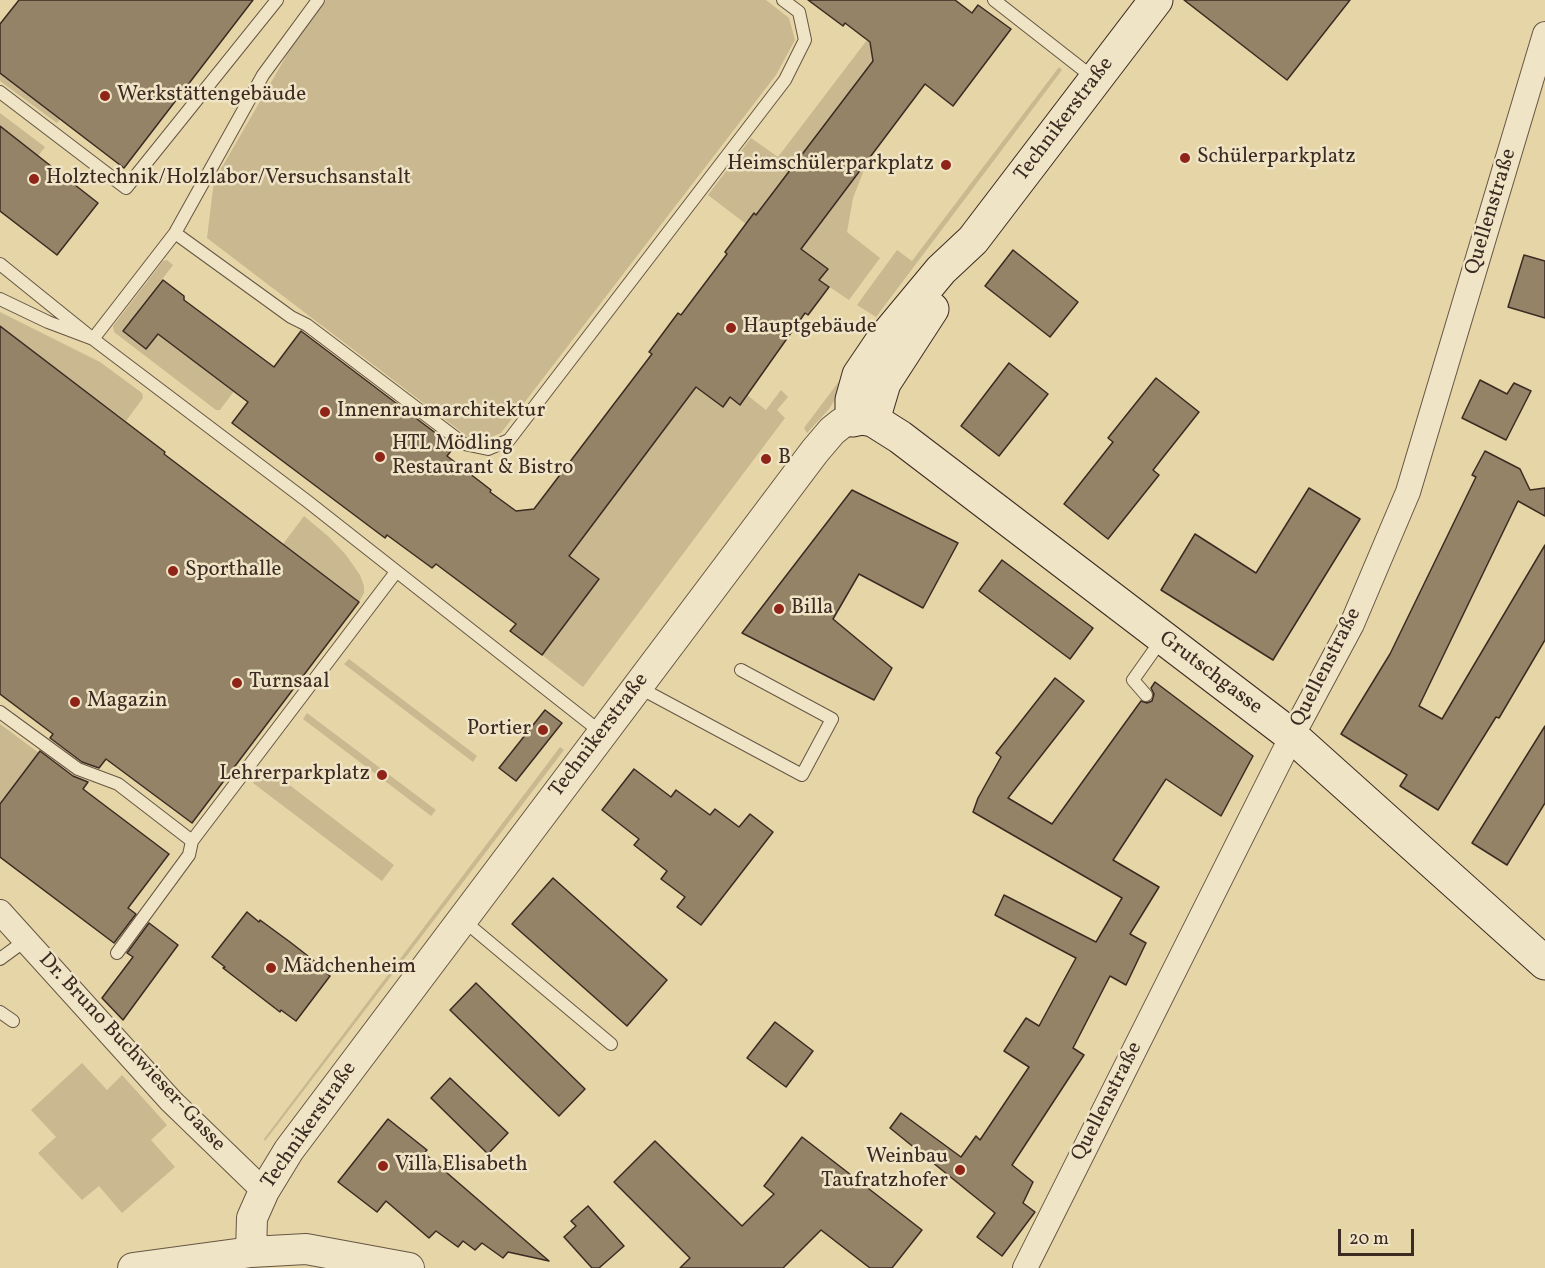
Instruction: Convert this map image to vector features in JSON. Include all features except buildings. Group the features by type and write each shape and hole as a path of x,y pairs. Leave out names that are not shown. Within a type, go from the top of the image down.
{"main road":[{"name":"Technikerstraße","path":"862,420 852,400 859,375 882,341 941,270 973,240 1156,0"},
{"name":"Grutschgasse","path":"862,420 900,437 1292,736 1545,963"}],"street":[{"name":"Quellenstraße","path":"1025,1268 1292,736 1352,624 1408,492 1545,34"},
{"name":"Technikerstraße","path":"251,1252 252,1218 264,1191 289,1150 815,451 842,423 862,420"},
{"name":"Dr. Bruno Buchwieser-Gasse","path":"0,912 171,1101 264,1191"},
{"path":"133,1268 251,1252 306,1249 409,1268"}],"lane":[{"path":"0,92 126,188 277,0"},
{"path":"93,339 175,233 263,75 318,0"},
{"path":"175,233 291,317 307,325 464,444 488,449 509,440 785,80 805,40 799,12 783,0"},
{"path":"994,0 1096,80"},
{"path":"0,264 93,339 307,501 602,734"},
{"path":"0,299 48,322 93,339"},
{"path":"117,953 189,855 192,841 396,572"},
{"path":"1146,695 1133,680 1163,638"},
{"path":"637,686 802,775 832,719 741,670"},
{"path":"0,712 78,769 118,784 192,841"},
{"path":"462,919 611,1044"},
{"path":"0,959 26,940"},
{"path":"0,1012 13,1022"}],"shaded area":[{"path":"326,0 766,0 789,18 795,40 776,75 501,433 487,439 468,437 207,238 214,181 292,46"},
{"path":"867,40 870,42 873,61 756,215 754,214 746,224 708,195 751,138 778,157"},
{"path":"1059,67 1062,70 876,317 857,305 897,250 912,261"},
{"path":"0,73 60,119 57,123 0,81"},
{"path":"0,113 45,147 38,156 0,126"},
{"path":"868,160 853,198 847,232 880,258 849,300 819,280 827,269 801,249"},
{"path":"167,260 173,265 124,329 125,333 147,348 158,334 234,391 220,410 216,410 114,332 113,326 163,261"},
{"path":"0,312 100,362 142,393 143,398 126,421 0,326"},
{"path":"871,343 829,409 807,433 804,428 864,348"},
{"path":"696,387 723,407 730,397 740,404 747,395 766,410 781,390 788,397 777,410 785,418 583,687 542,655 599,579 569,556"},
{"path":"304,516 329,537 360,575 364,593 359,602 283,544"},
{"path":"349,659 477,756 473,762 344,664"},
{"path":"307,713 436,810 431,816 303,719"},
{"path":"0,724 39,753 0,804"},
{"path":"560,747 564,750 265,1141 264,1139"},
{"path":"266,767 394,865 382,881 253,783"},
{"path":"82,1063 107,1090 122,1075 167,1125 151,1140 175,1167 122,1213 99,1186 82,1200 38,1153 56,1137 31,1110"}],"place":[{"name":"Werkstättengebäude","path":"105,96"},
{"name":"Schülerparkplatz","path":"1185,158"},
{"name":"Heimschülerparkplatz","path":"946,165"},
{"name":"Holztechnik/Holzlabor/Versuchsanstalt","path":"34,179"},
{"name":"Hauptgebäude","path":"731,328"},
{"name":"Innenraumarchitektur","path":"325,412"},
{"name":"HTL Mödling Restaurant & Bistro","path":"380,457"},
{"name":"B","path":"766,459"},
{"name":"Sporthalle","path":"173,571"},
{"name":"Billa","path":"779,609"},
{"name":"Turnsaal","path":"237,683"},
{"name":"Magazin","path":"75,702"},
{"name":"Portier","path":"543,730"},
{"name":"Lehrerparkplatz","path":"382,775"},
{"name":"Mädchenheim","path":"271,968"},
{"name":"Villa Elisabeth","path":"383,1166"},
{"name":"Weinbau Taufratzhofer","path":"960,1170"}]}
